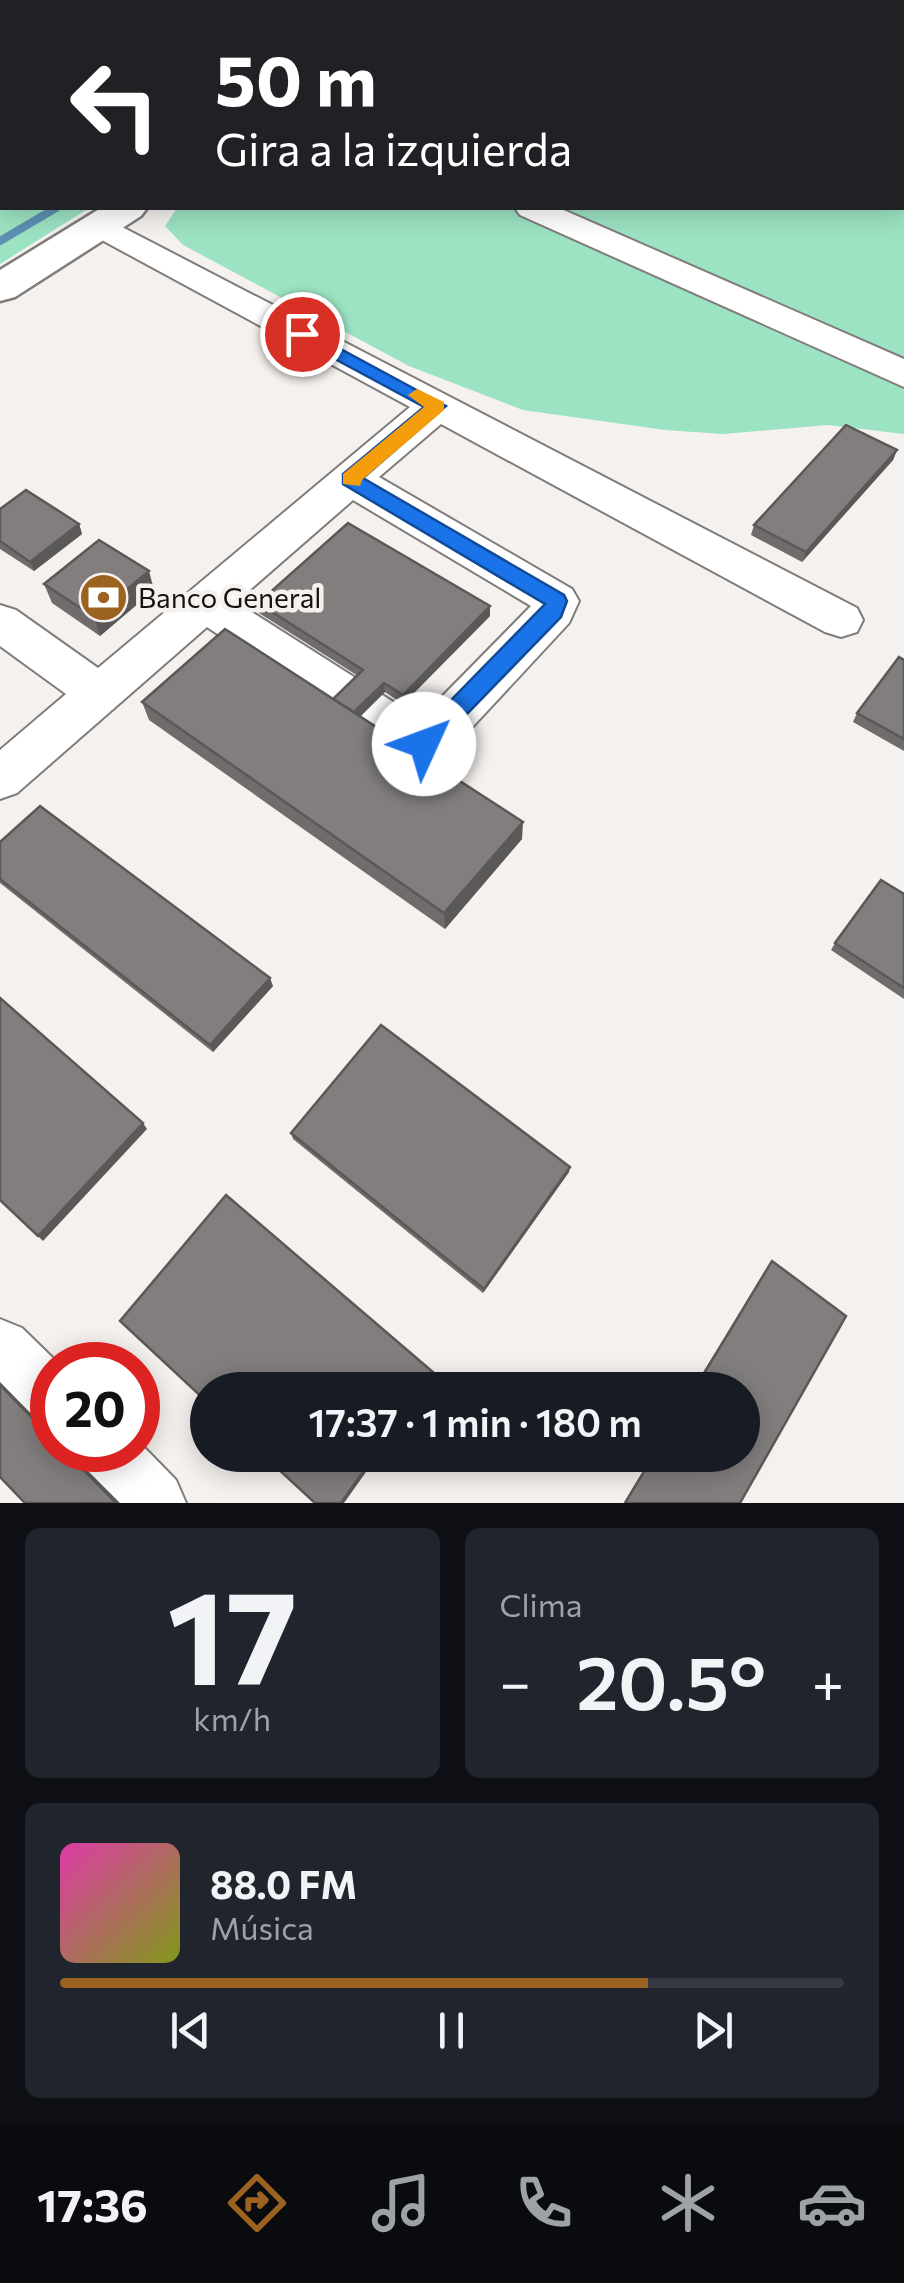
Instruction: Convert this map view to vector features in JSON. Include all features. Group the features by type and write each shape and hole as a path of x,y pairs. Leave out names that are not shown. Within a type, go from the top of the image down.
{"main road":[{"path":"0,288 113,216"}],"street":[{"path":"536,210 904,374"},
{"path":"113,216 437,406 841,620"},
{"path":"0,778 437,406"},
{"path":"204,603 416,740 424,744 434,736 553,611 557,601 350,479"},
{"path":"0,622 99,693"},
{"path":"0,1350 30,1380"},
{"path":"122,1472 153,1503"}],"green space":[{"path":"0,210 86,210 0,264"},
{"path":"176,210 904,210 904,434 828,425 723,434 523,410 409,366 183,245 165,226"}],"building":[{"path":"846,425 897,450 806,552 754,525"},
{"path":"26,490 79,524 30,562 0,541 0,509"},
{"path":"348,523 490,606 403,695 384,683 354,712 333,699 363,670 258,603"},
{"path":"99,540 149,571 94,617 44,584"},
{"path":"225,629 523,822 444,913 142,702"},
{"path":"899,657 904,660 904,739 857,713"},
{"path":"40,806 270,978 210,1045 0,879 0,842"},
{"path":"881,880 904,894 904,988 835,943"},
{"path":"0,998 143,1123 38,1236 0,1200"},
{"path":"381,1025 570,1167 484,1289 291,1133"},
{"path":"226,1195 433,1372 190,1372 190,1386 160,1358 160,1342 143,1342 120,1321"},
{"path":"772,1261 846,1316 760,1468 760,1372 705,1372"},
{"path":"0,1385 30,1416 30,1472 86,1472 116,1503 25,1503 0,1477"},
{"path":"281,1472 363,1472 341,1503 315,1503"},
{"path":"644,1472 758,1472 740,1503 625,1503"}],"waterway":[{"path":"0,241 53,210"}],"slow traffic":[{"path":"353,481 350,479 437,406 417,395"}],"place":[{"name":"Banco General","path":"103,597"}],"route":[{"path":"302,334 437,406 350,479 557,601 553,611 424,744"}]}
